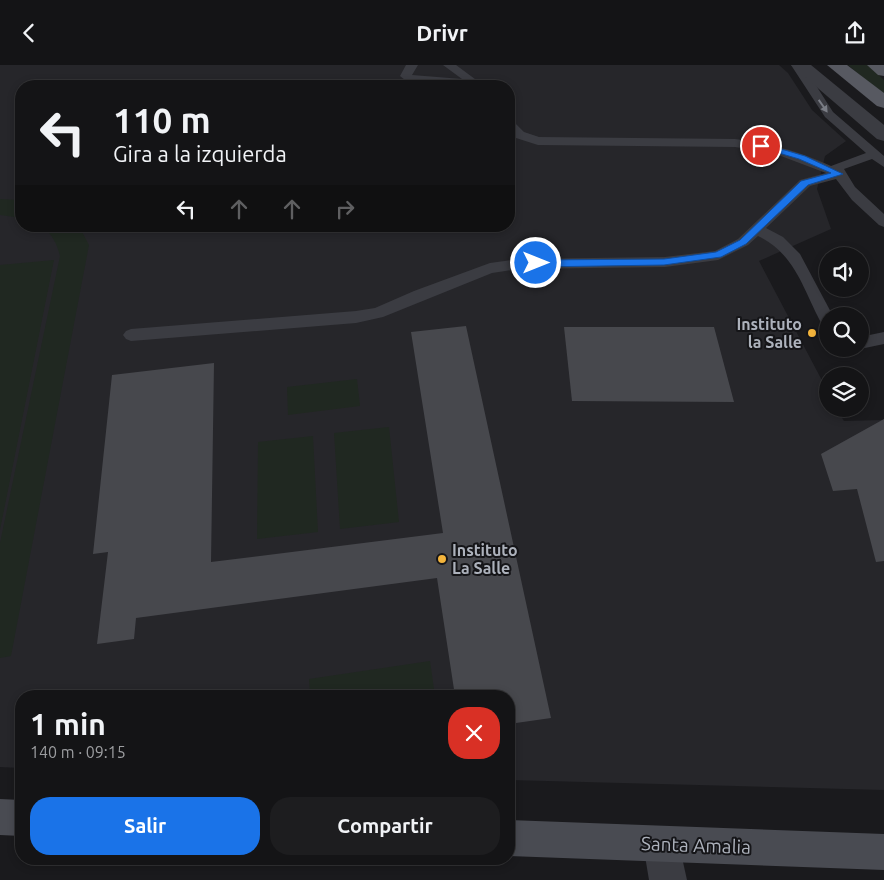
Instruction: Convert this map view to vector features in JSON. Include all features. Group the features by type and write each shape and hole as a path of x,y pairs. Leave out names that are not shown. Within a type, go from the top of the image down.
{"main road":[{"path":"836,65 884,102"},
{"path":"876,65 884,71"}],"street":[{"path":"799,65 884,135"},
{"path":"0,817 15,818"},
{"name":"Santa Amalia","path":"515,838 884,852"},
{"path":"661,844 668,880"}],"lane":[{"path":"412,65 406,76 408,78 440,80"},
{"path":"449,65 469,80"},
{"path":"799,65 829,113 884,163"},
{"path":"515,130 520,135 538,141 735,143 761,146 802,157 839,174"},
{"path":"873,155 837,167 839,174 850,189 884,222"},
{"path":"131,335 346,318 378,313 490,268 519,263 638,263 696,259 718,255 743,242 804,183 839,174"},
{"path":"756,229 778,240 795,257 820,307"},
{"path":"869,341 884,338"}],"shaded area":[{"name":"Instituto La Salle","path":"0,65 779,65 788,73 812,110 846,141 825,156 817,189 831,229 759,261 819,375 819,417 842,417 844,421 884,420 884,790 515,780 515,690 15,690 15,768 0,767"},
{"path":"848,65 868,65 884,80 884,95"},
{"path":"0,199 15,200 15,217 0,215"},
{"path":"48,232 82,232 89,245 11,656 0,658 0,543 60,256 54,239"},
{"path":"54,260 0,530 0,265"},
{"path":"357,379 360,406 288,415 287,387"},
{"path":"389,427 399,522 340,529 334,433"},
{"path":"313,436 318,532 257,539 258,442"},
{"path":"430,661 434,690 310,690 309,679"}],"building":[{"path":"466,326 551,718 515,723 515,690 454,690 437,578 136,618 134,639 97,644 108,552 93,554 112,375 214,363 211,562 443,533 411,332"},
{"path":"564,327 714,327 734,402 572,401"},
{"path":"884,419 884,561 876,562 857,489 833,491 821,454"}],"place":[{"name":"Instituto la Salle","path":"812,333"},
{"name":"Instituto La Salle","path":"442,559"}],"route":[{"path":"536,263 664,262 718,255 743,242 804,183 839,174 802,157 778,149 761,146"}]}
